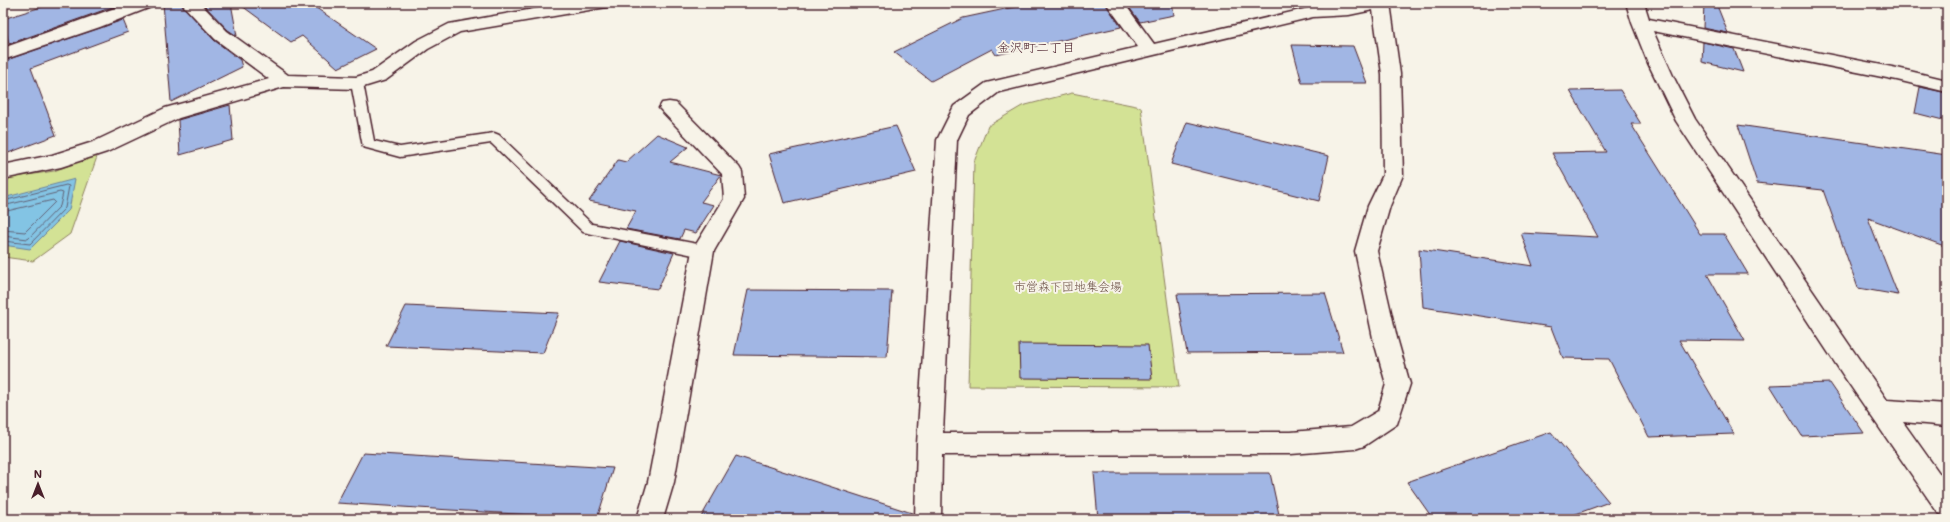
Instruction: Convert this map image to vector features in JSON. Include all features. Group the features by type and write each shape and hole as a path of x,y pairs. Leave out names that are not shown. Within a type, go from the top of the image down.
{"street":[{"path":"3,54 94,23 145,3"},
{"path":"190,3 221,35 284,81"},
{"path":"3,172 54,162 92,149 172,114 284,81 357,83 380,76 422,45 455,28 517,16 601,3"},
{"path":"1115,3 1149,50"},
{"path":"928,519 930,444 947,140 961,111 993,87 1313,12 1349,10 1381,3 1391,74 1393,175 1379,206 1366,251 1385,338 1398,384 1388,417 1355,438 1291,443 930,444"},
{"path":"1638,13 1947,86"},
{"path":"1638,13 1664,78 1686,121 1846,361 1882,410 1947,505"},
{"path":"650,519 661,482 703,251 734,199 732,172 669,108"},
{"path":"1882,410 1947,415"}],"lane":[{"path":"357,83 368,144 400,152 494,138 588,228 703,251"}],"green space":[{"name":"市営森下団地集会場","path":"1072,93 1141,107 1179,387 968,386 974,162 988,126 1022,106"},
{"path":"98,154 70,234 33,261 3,257 3,179 54,171"}],"water":[{"path":"75,179 69,210 30,249 3,245 3,198"}],"building":[{"path":"54,3 117,3 118,5 9,44 3,19"},
{"path":"163,3 180,3 214,40 240,60 242,67 171,102"},
{"path":"202,3 231,3 237,36 228,30"},
{"path":"238,3 309,3 376,49 338,68 302,36 291,42"},
{"path":"1033,3 1105,3 1121,27 996,55 992,49 931,81 894,52 963,18"},
{"path":"1126,3 1172,3 1174,15 1140,22"},
{"path":"1704,3 1716,3 1728,33 1703,28"},
{"path":"123,20 128,32 31,68 56,135 3,155 3,61"},
{"path":"1703,42 1734,49 1743,72 1702,62"},
{"path":"1292,45 1353,46 1367,83 1302,83"},
{"path":"1920,87 1947,93 1947,121 1915,113"},
{"path":"1620,90 1641,124 1631,124 1700,234 1724,234 1748,274 1707,274 1745,341 1679,340 1734,434 1649,437 1609,359 1563,358 1551,327 1423,307 1419,249 1533,266 1521,233 1598,237 1552,153 1606,152 1570,91"},
{"path":"230,105 233,140 180,155 178,120"},
{"path":"1187,122 1329,156 1319,201 1171,164"},
{"path":"1738,125 1947,155 1947,247 1868,218 1898,295 1858,288 1823,190 1757,183"},
{"path":"896,126 916,172 784,203 769,154"},
{"path":"657,134 688,147 670,162 721,175 701,202 714,205 696,233 684,230 680,239 626,229 636,211 589,201 618,160 626,162"},
{"path":"620,241 674,253 658,289 599,282"},
{"path":"748,290 892,291 887,357 734,355"},
{"path":"1325,293 1343,352 1187,353 1177,294"},
{"path":"406,306 559,313 543,353 386,346"},
{"path":"1019,344 1148,345 1152,379 1020,378"},
{"path":"1830,383 1864,433 1802,436 1770,385"},
{"path":"1551,432 1609,502 1562,519 1433,519 1407,482"},
{"path":"363,453 613,468 597,519 337,503"},
{"path":"736,456 912,513 911,519 700,519"},
{"path":"1094,473 1270,473 1280,519 1098,519"}],"district":[{"name":"金沢町二丁目","path":"1036,47"}]}
